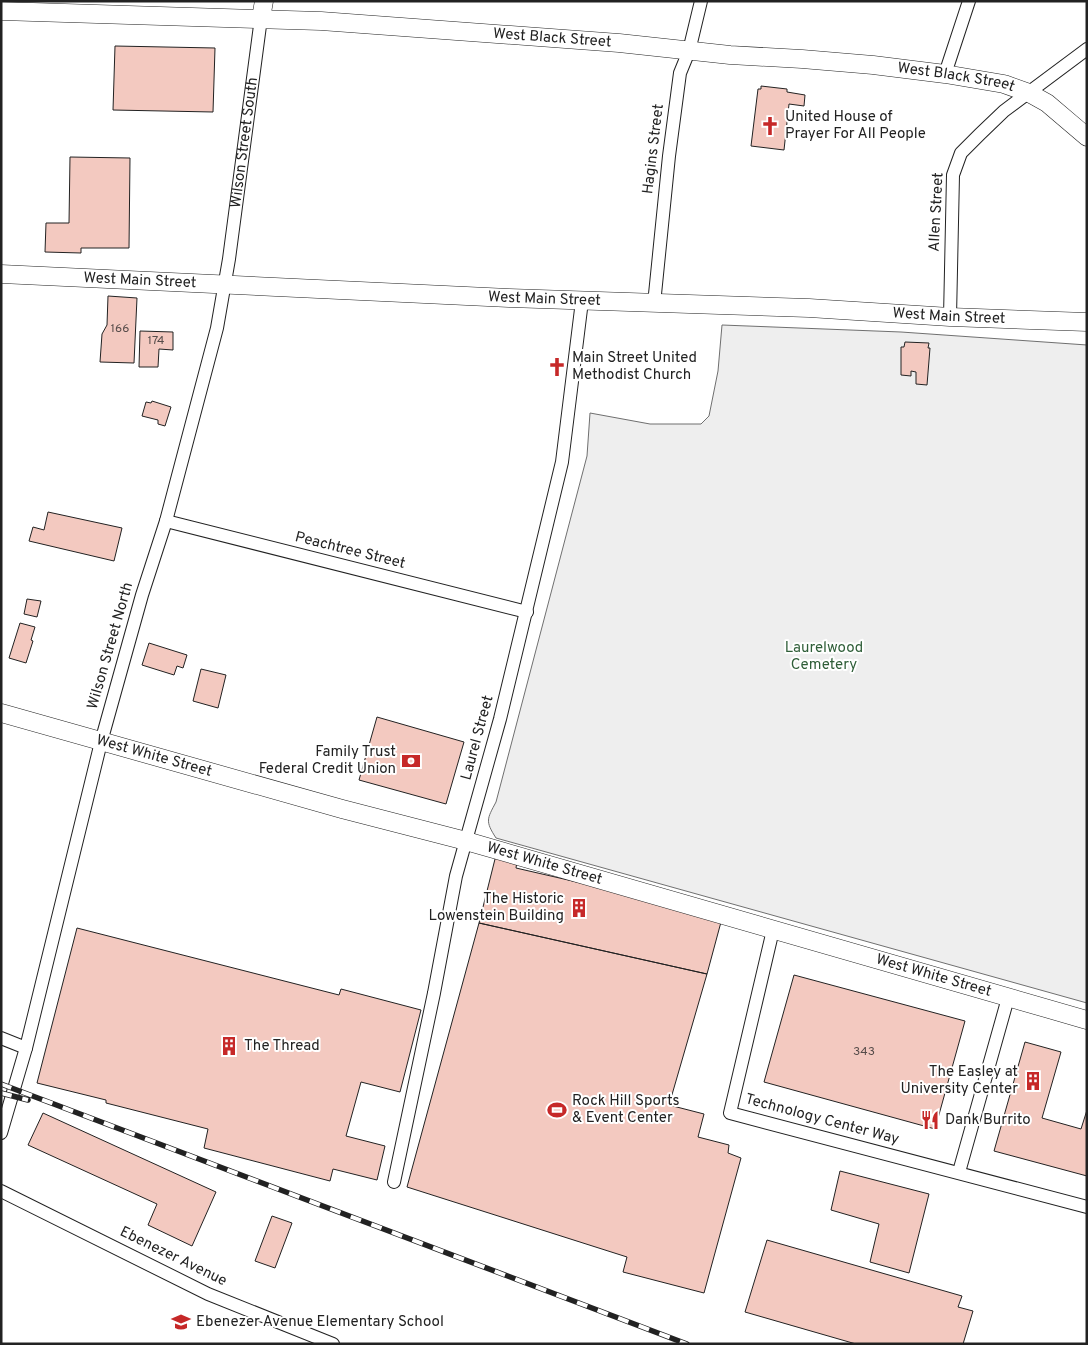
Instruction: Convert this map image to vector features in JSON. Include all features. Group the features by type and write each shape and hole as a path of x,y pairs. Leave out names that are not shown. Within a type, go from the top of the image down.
{"street":[{"name":"Hagins Street","path":"654,304 669,156 680,73 689,51 701,1"},
{"path":"945,74 969,1"},
{"name":"West Black Street","path":"1,11 263,10 331,21 873,65 1004,84 1029,93 1047,103 1087,136"},
{"name":"Wilson Street South","path":"224,285 263,10"},
{"name":"Allen Street","path":"950,317 953,175 961,153 1004,111 1084,56"},
{"name":"West Main Street","path":"1,274 582,301 809,308 950,317 1087,322"},
{"name":"Wilson Street North","path":"1,1133 26,1048 101,742 142,595 166,521 217,328 224,285"},
{"name":"Laurel Street","path":"394,1182 434,993 456,876 500,719 562,462 582,301"},
{"name":"Peachtree Street","path":"166,521 527,612"},
{"name":"West White Street","path":"1,713 466,842 1087,1020"},
{"name":"Technology Center Way","path":"773,930 730,1112 1087,1207"},
{"path":"958,1172 1008,998"},
{"path":"1,1038 26,1048"},
{"name":"Ebenezer Avenue","path":"1,1191 208,1294 333,1344"}],"green space":[{"name":"Laurelwood Cemetery","path":"722,325 901,332 1087,345 1087,1003 496,838 492,832 489,816 496,802 587,456 590,413 650,424 701,424 709,416 718,371"}],"building":[{"path":"115,46 215,48 213,112 113,110"},
{"name":"United House of Prayer For All People","path":"761,86 787,89 787,92 805,95 804,106 789,104 784,150 751,146 758,89 761,89"},
{"path":"70,157 130,158 129,248 81,248 81,253 45,252 46,223 69,223"},
{"path":"108,296 137,298 134,363 100,362 102,334 107,325"},
{"path":"140,331 173,332 173,350 159,349 158,367 139,367"},
{"path":"905,342 929,343 927,385 916,384 916,372 911,371 911,376 901,375 901,347 904,347"},
{"path":"152,401 171,407 165,426 158,424 158,420 142,416 146,402 151,403"},
{"path":"48,512 122,528 114,561 29,541 33,527 44,530"},
{"path":"27,599 41,601 37,617 24,614"},
{"path":"20,623 35,627 26,663 9,658"},
{"path":"149,643 187,655 183,668 177,666 174,675 142,665"},
{"path":"201,669 226,675 218,708 193,701"},
{"name":"Family Trust Federal Credit Union","path":"377,717 464,742 446,804 359,780"},
{"name":"The Historic Lowenstein Building","path":"496,855 517,861 516,868 629,894 721,922 707,974 479,923"},
{"name":"Rock Hill Sports & Event Center","path":"479,923 707,974 669,1105 704,1114 698,1137 729,1145 728,1153 741,1158 704,1293 623,1272 627,1257 407,1187"},
{"name":"The Thread","path":"77,928 339,995 341,989 421,1010 400,1092 361,1082 346,1136 385,1146 377,1180 333,1169 330,1181 204,1148 208,1129 106,1103 106,1100 37,1083"},
{"path":"794,975 965,1021 935,1129 764,1082"},
{"name":"The Easley at University Center","path":"1025,1042 1061,1052 1042,1118 1081,1129 1087,1110 1087,1176 994,1151"},
{"path":"43,1113 216,1192 192,1246 148,1225 157,1204 28,1145"},
{"path":"840,1171 929,1194 909,1273 870,1262 879,1224 831,1210"},
{"path":"272,1216 292,1223 275,1268 255,1261"},
{"path":"767,1240 962,1296 958,1307 973,1311 963,1344 856,1344 745,1312"}],"railway":[{"path":"1,1084 687,1344"},
{"path":"1,1093 28,1100"}],"place":[{"name":"United House of Prayer For All People","path":"770,126"},
{"name":"Main Street United Methodist Church","path":"557,367"},
{"name":"Family Trust Federal Credit Union","path":"411,761"},
{"name":"The Historic Lowenstein Building","path":"579,908"},
{"name":"The Thread","path":"229,1046"},
{"name":"The Easley at University Center","path":"1033,1081"},
{"name":"Rock Hill Sports & Event Center","path":"557,1110"},
{"name":"Dank Burrito","path":"930,1120"},
{"name":"Ebenezer Avenue Elementary School","path":"181,1322"}]}
